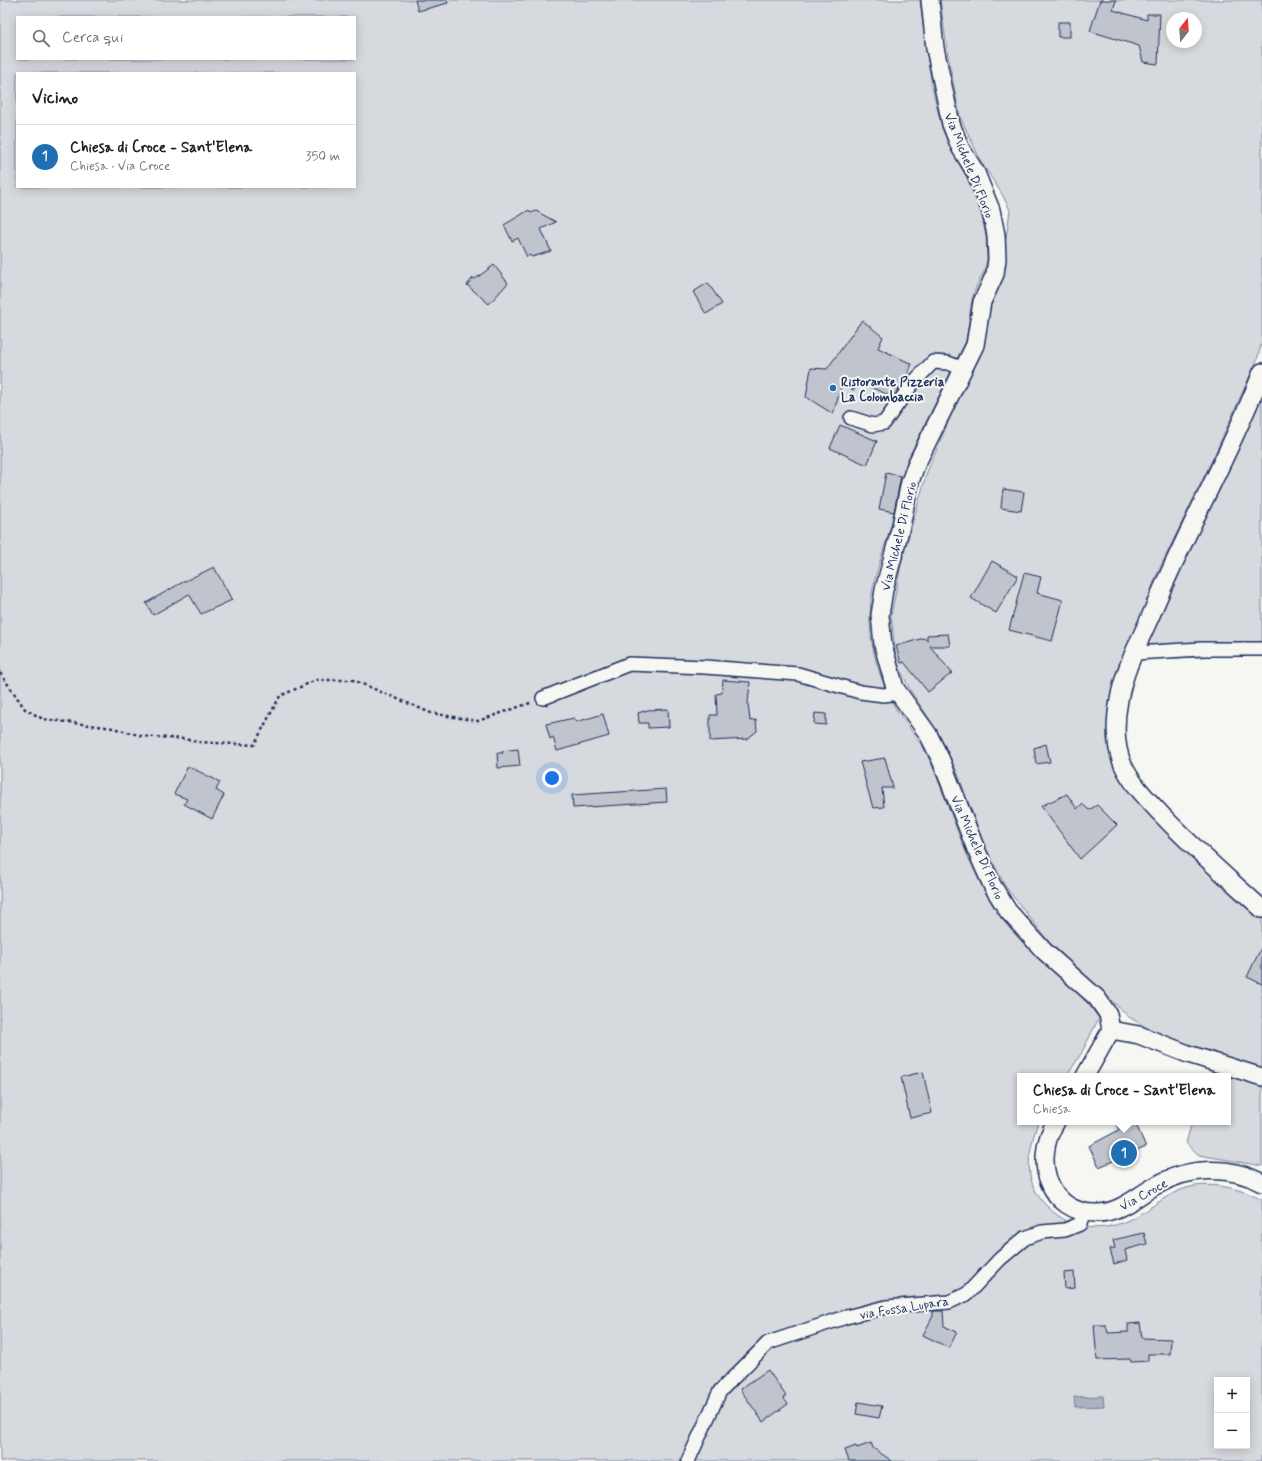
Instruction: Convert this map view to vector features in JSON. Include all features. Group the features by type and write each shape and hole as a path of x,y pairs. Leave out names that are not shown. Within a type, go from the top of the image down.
{"street":[{"name":"Via Michele Di Florio","path":"930,0 936,48 951,124 960,147 976,173 991,210 996,235 997,259 994,274 984,296 975,344 964,370 916,464 910,482 901,526 884,590 880,615 883,645 889,669 898,693 928,734 941,760 992,885 1008,911 1044,951 1097,998 1108,1014 1111,1030"},
{"path":"851,418 872,425 884,423 912,384 933,362 948,363 964,370"},
{"path":"1262,372 1224,457 1182,543 1135,653 1119,698 1116,722 1117,743 1123,763 1130,778 1176,830 1217,870 1262,909"},
{"path":"1135,653 1201,649 1262,649"},
{"path":"543,698 629,664 705,667 798,674 860,692 884,695 898,693"},
{"path":"1087,1073 1111,1030 1139,1034 1188,1054 1262,1077"},
{"name":"Via Croce","path":"1055,1125 1045,1150 1044,1168 1048,1185 1068,1205 1084,1212 1099,1213 1124,1206 1157,1185 1176,1176 1192,1172 1224,1171 1245,1176 1262,1183"},
{"name":"via Fossa Lupara","path":"688,1461 720,1391 768,1343 846,1317 886,1307 949,1302 966,1294 1000,1259 1025,1238 1042,1232 1065,1230 1080,1224 1084,1212"}],"path":[{"path":"0,674 25,709 43,719 68,724 113,728 142,736 184,738 198,742 254,745 280,696 316,680 353,680 431,713 478,721 543,698"}],"shaded area":[{"path":"0,0 920,0 933,91 942,128 952,151 967,178 981,213 986,236 987,259 985,270 976,287 972,300 966,341 907,461 900,485 891,525 872,592 870,625 874,654 883,683 891,701 922,745 940,784 970,861 1000,916 1023,943 1076,991 1099,1018 1082,1052 1069,1073 1017,1073 1017,1125 1037,1125 1032,1143 1029,1163 1032,1183 1036,1193 1052,1211 1062,1218 1084,1227 1095,1228 1119,1224 1131,1219 1170,1195 1195,1186 1221,1186 1238,1190 1262,1200 1262,1461 0,1461"},
{"path":"940,0 1262,0 1262,342 1257,360 1215,454 1157,574 1108,710 1109,746 1158,822 1246,907 1262,917 1262,1069 1162,1037 1129,1017 1049,942 1005,886 982,840 958,774 936,729 910,690 896,660 891,615 902,560 927,472 974,360 989,299 1001,273 1010,210 1002,194 983,165 960,117 948,56"},
{"path":"1262,389 1262,654 1176,658 1141,655"},
{"path":"1231,1075 1262,1085 1262,1166 1199,1155 1186,1143 1191,1125 1231,1125"},
{"path":"1103,1396 1104,1406 1075,1407 1074,1397"}],"building":[{"path":"415,0 447,0 448,3 418,11"},
{"path":"1100,0 1116,0 1113,10 1147,20 1147,14 1160,14 1158,64 1143,62 1139,46 1090,31"},
{"path":"1058,22 1070,22 1070,37 1058,37"},
{"path":"529,210 531,213 536,211 556,222 541,229 551,251 532,257 530,255 527,257 518,238 512,241 504,225"},
{"path":"494,265 508,283 489,304 467,285 473,278 475,279"},
{"path":"708,283 722,304 706,314 693,292"},
{"path":"862,320 883,337 878,348 912,364 904,382 893,397 859,382 854,390 842,385 833,414 806,397 811,368 827,369"},
{"path":"840,425 877,441 867,465 830,448"},
{"path":"886,473 901,476 894,512 879,509"},
{"path":"1003,489 1024,492 1021,511 1001,508"},
{"path":"992,561 1018,576 996,613 971,598"},
{"path":"214,567 232,600 201,614 189,594 153,615 146,603 183,582"},
{"path":"1024,573 1041,577 1037,593 1063,600 1052,641 1009,630"},
{"path":"948,634 950,646 930,646 952,673 928,692 904,662 901,663 896,646 924,638 927,641 927,635"},
{"path":"723,680 750,682 748,703 750,721 756,720 757,731 747,739 710,741 710,715 717,715 716,694 722,693"},
{"path":"668,709 669,727 648,728 648,723 639,723 638,713 648,710"},
{"path":"815,713 826,714 826,725 814,724"},
{"path":"603,714 609,736 557,751 553,737 550,739 546,724 574,718 576,722"},
{"path":"1046,744 1050,762 1036,764 1034,748"},
{"path":"518,749 520,766 498,768 497,753"},
{"path":"885,758 893,788 882,788 884,807 873,808 860,762"},
{"path":"188,766 220,782 216,790 224,795 212,819 184,804 187,799 174,794"},
{"path":"666,789 667,802 573,808 572,795"},
{"path":"1067,794 1077,809 1082,804 1089,810 1097,805 1117,825 1080,859 1041,806"},
{"path":"1262,946 1262,984 1247,977"},
{"path":"923,1072 932,1113 910,1118 901,1077"},
{"path":"1116,1125 1136,1125 1146,1147 1099,1167 1089,1146 1119,1130"},
{"path":"1144,1233 1147,1244 1125,1250 1127,1260 1114,1264 1110,1249 1115,1248 1113,1240"},
{"path":"1074,1272 1075,1288 1065,1289 1064,1273"},
{"path":"933,1311 943,1311 944,1326 957,1332 949,1348 923,1335 933,1316"},
{"path":"1140,1323 1142,1338 1171,1339 1170,1354 1148,1354 1148,1361 1131,1362 1130,1359 1097,1360 1094,1325 1106,1325 1108,1333 1128,1332 1128,1324"},
{"path":"768,1370 786,1396 783,1398 788,1404 763,1422 740,1389"},
{"path":"858,1402 882,1406 879,1418 856,1414"},
{"path":"871,1443 873,1448 892,1461 849,1461 845,1450"}],"place":[{"name":"Ristorante Pizzeria La Colombaccia","path":"833,388"},
{"name":"Chiesa di Croce - Sant'Elena","path":"1124,1153"}]}
